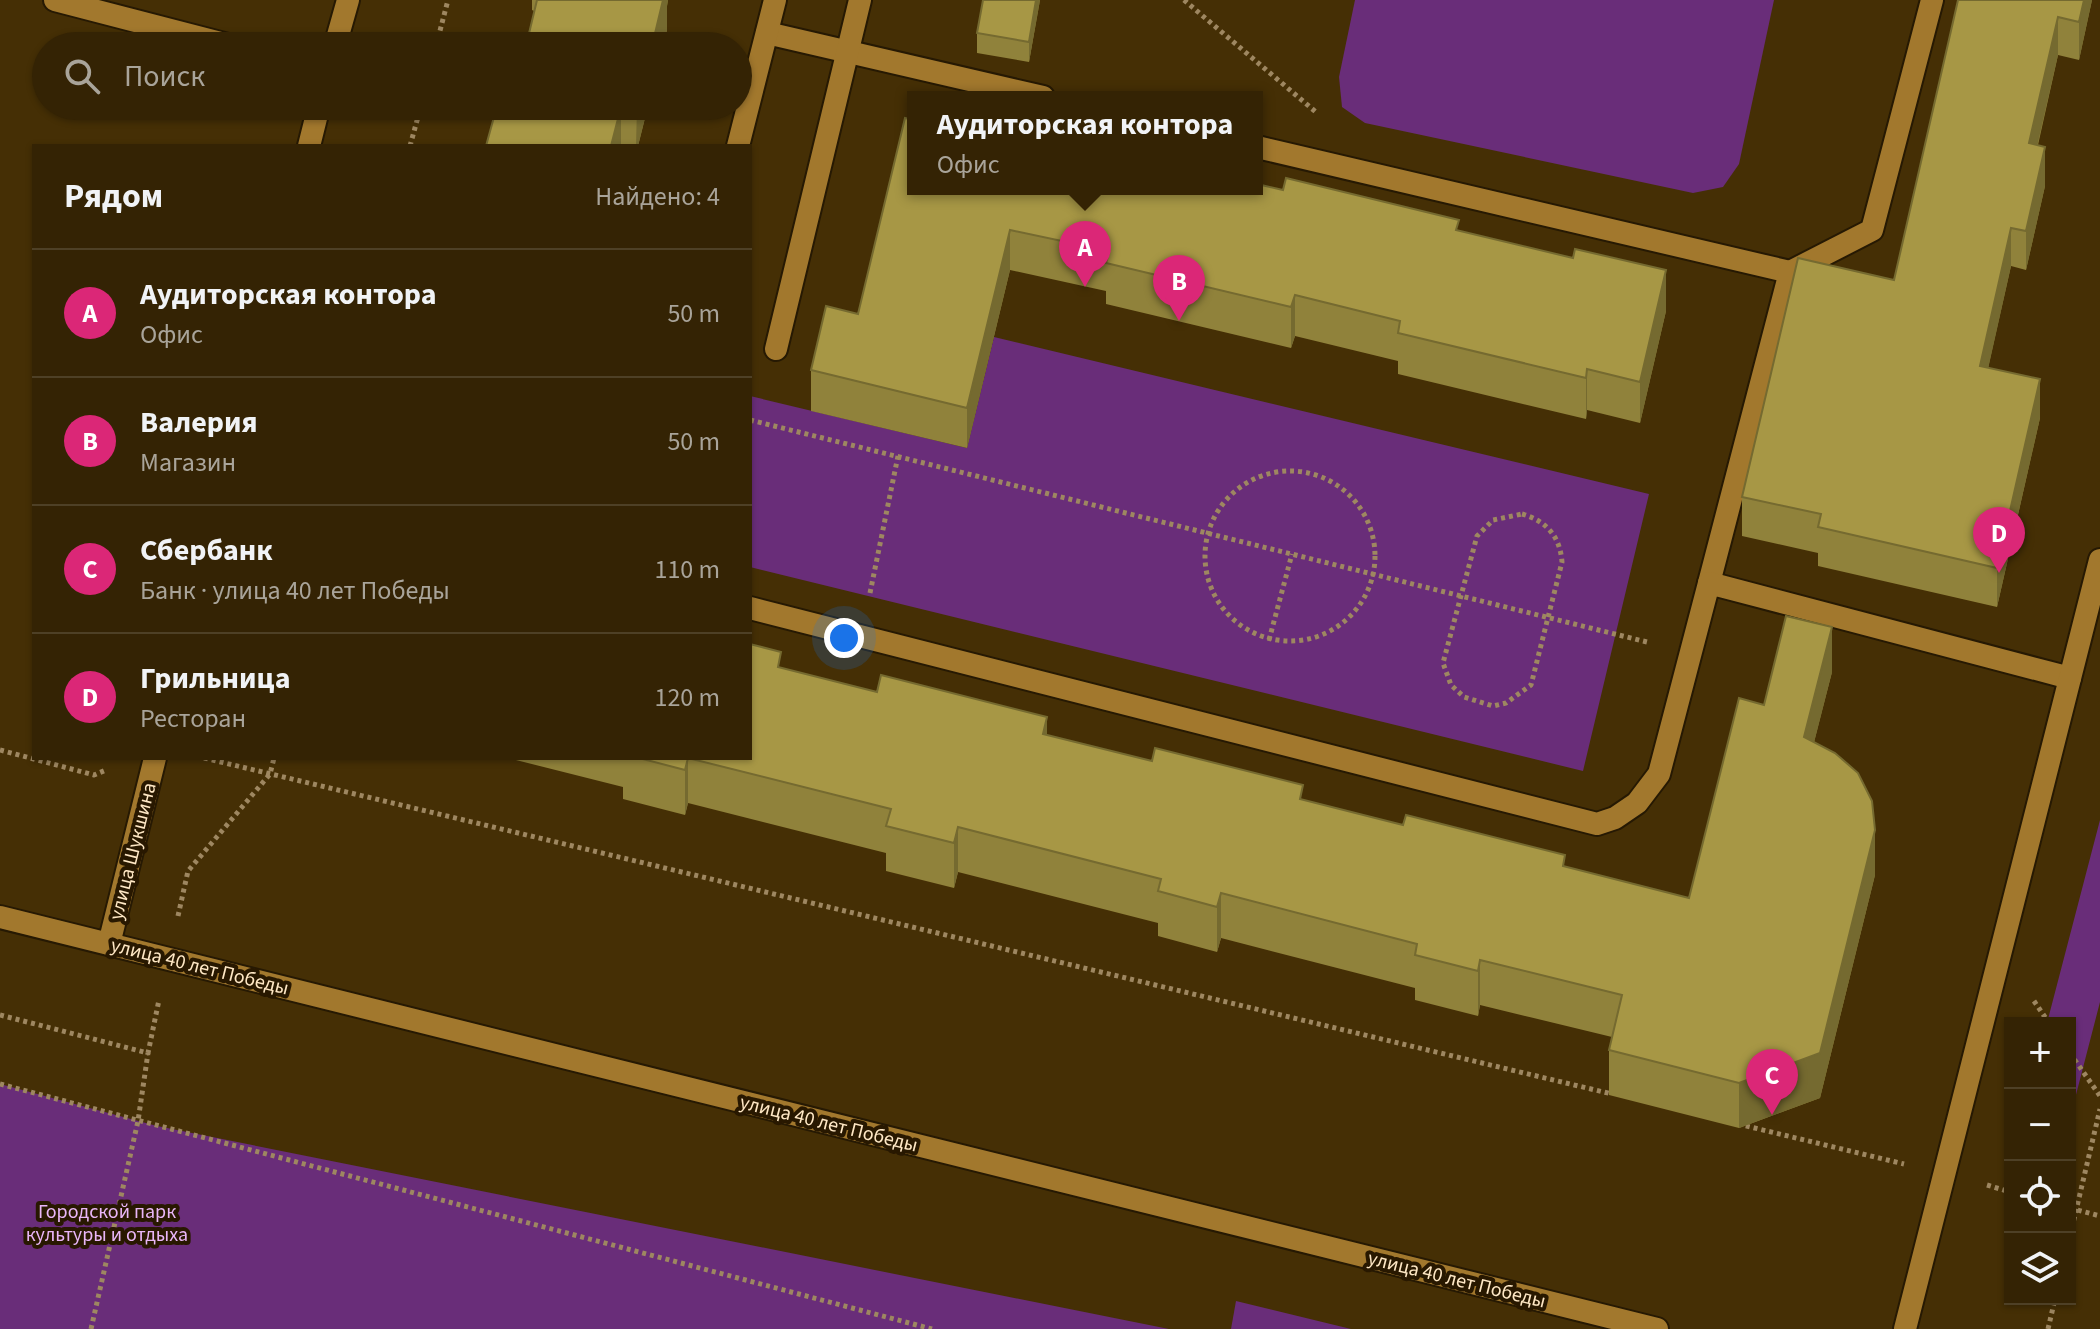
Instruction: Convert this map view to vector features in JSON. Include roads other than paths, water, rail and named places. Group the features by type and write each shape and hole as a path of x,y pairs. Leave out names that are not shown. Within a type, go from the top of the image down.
{"street":[{"path":"55,0 178,32"},
{"path":"339,32 348,0"},
{"path":"752,91 775,0"},
{"path":"776,349 860,0"},
{"path":"1263,148 1790,272 1872,230 1932,0"},
{"path":"767,33 1018,91"},
{"path":"310,144 316,120"},
{"path":"739,144 745,120"},
{"path":"752,609 1597,824 1615,818 1637,803 1659,774 1790,272"},
{"path":"1905,1329 2100,560"},
{"path":"1709,583 2070,678"},
{"name":"улица Шукшина","path":"109,944 155,760"},
{"name":"улица 40 лет Победы","path":"0,917 1657,1329"}],"place":[{"name":"Аудиторская контора","path":"1085,287"},
{"name":"Валерия","path":"1179,321"},
{"name":"Грильница","path":"1999,573"},
{"name":"Сбербанк","path":"1772,1115"}],"park label":[{"name":"Городской парк культуры и отдыха","path":"107,1222"}]}
